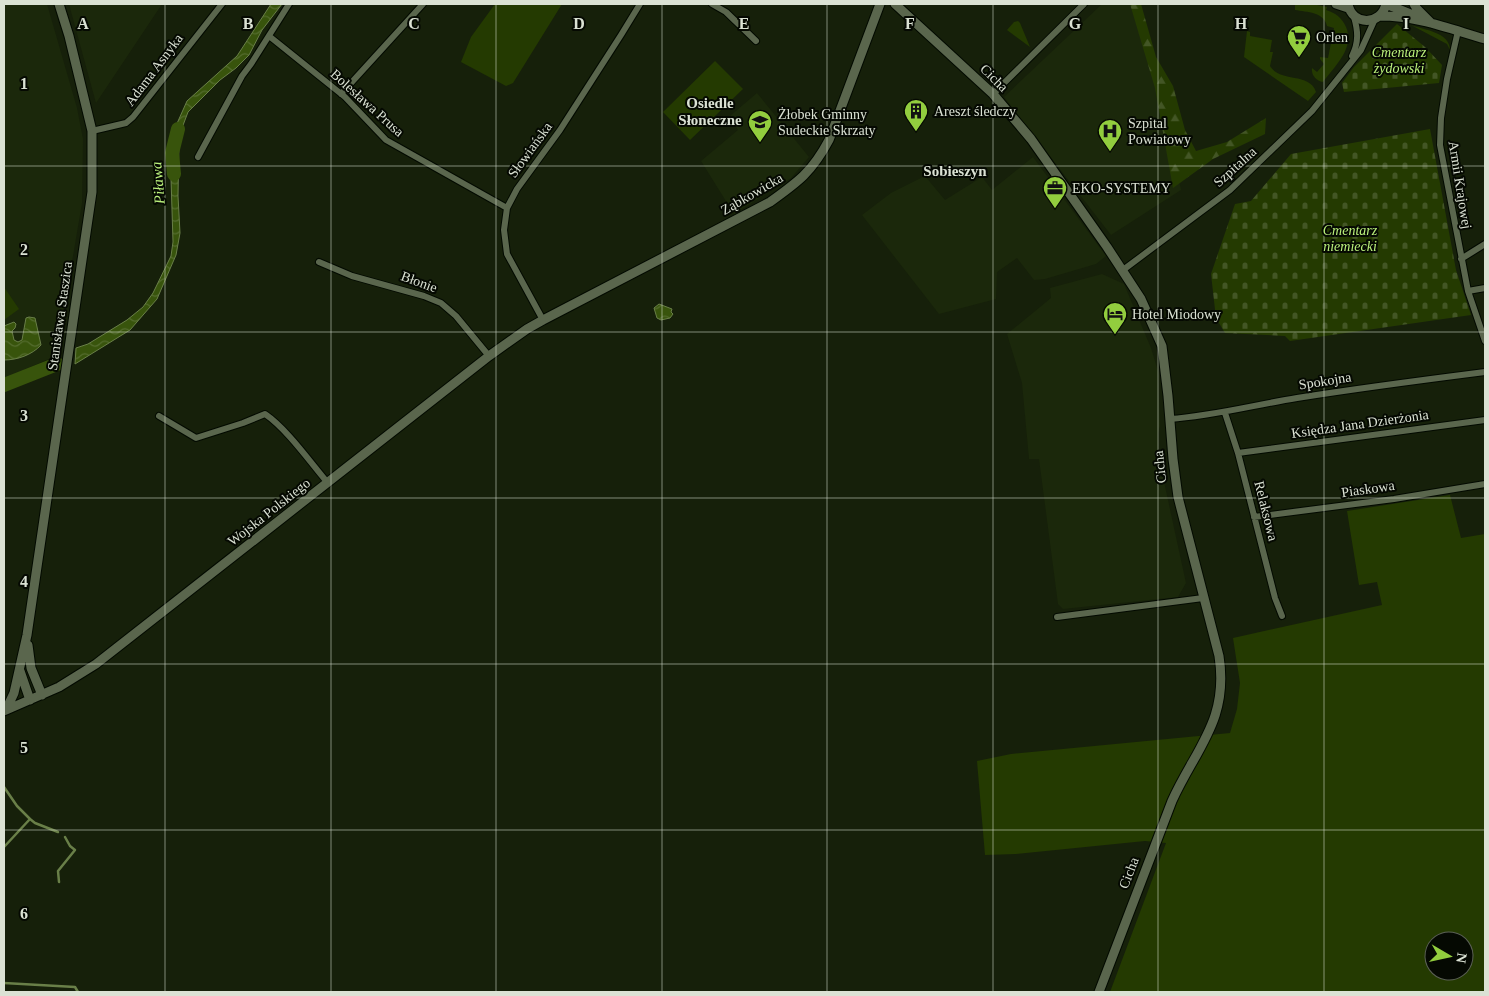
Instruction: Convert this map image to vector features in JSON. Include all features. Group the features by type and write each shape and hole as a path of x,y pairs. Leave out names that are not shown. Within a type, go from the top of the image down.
{"street":[{"name":"Stanisława Staszica","path":"27,634 92,192 92,131 69,36 59,4"},
{"name":"Adama Asnyka","path":"92,131 126,123 133,118 222,4"},
{"path":"198,156 242,76 288,4"},
{"path":"341,94 422,4"},
{"name":"Słowiańska","path":"543,320 508,254 504,230 507,208 517,189 560,130 640,4"},
{"path":"712,4 726,12 756,41"},
{"name":"Ząbkowicka","path":"543,320 770,202 804,177 818,160 829,140 880,4"},
{"name":"Cicha","path":"895,4 993,94 1031,139 1123,270 1141,299 1162,346 1178,498 1221,667 1222,678 1217,714 1212,727 1180,783 1172,801 1099,992"},
{"path":"993,94 1084,4"},
{"path":"1336,4 1348,6 1354,16 1364,21 1378,17 1398,16 1432,23"},
{"path":"1378,17 1383,12 1386,4 1432,23 1485,39"},
{"path":"1414,4 1416,9 1432,23"},
{"name":"Szpitalna","path":"1348,66 1356,48 1359,33 1354,16"},
{"name":"Szpitalna","path":"1123,270 1230,190 1312,111 1361,50 1378,17"},
{"name":"Armii Krajowej","path":"1458,31 1447,79 1440,130 1440,145 1468,291 1485,341"},
{"name":"Bolesława Prusa","path":"269,36 341,94 386,140 507,208"},
{"path":"1461,259 1485,244"},
{"name":"Błonie","path":"319,262 346,274 407,290 441,303 456,316 489,356"},
{"path":"1468,291 1485,288"},
{"name":"Wojska Polskiego","path":"5,711 42,695 96,664 489,356 543,320"},
{"name":"Spokojna","path":"1170,419 1225,413 1269,403 1352,389 1485,372"},
{"name":"Relaksowa","path":"1225,413 1238,452 1275,598 1282,616"},
{"path":"159,416 196,438 265,414 285,433 328,483"},
{"name":"Księdza Jana Dzierżonia","path":"1238,452 1485,420"},
{"name":"Piaskowa","path":"1254,517 1394,499 1485,484"},
{"path":"1057,617 1203,598"},
{"path":"5,711 14,693 27,634"},
{"path":"27,634 31,668 42,695"},
{"path":"20,670 30,700"}],"shaded area":[{"path":"4,4 47,4 77,108 83,139 82,203 56,356 4,378"},
{"path":"69,4 162,4 96,103"},
{"name":"Szpital Powiatowy","path":"1102,4 1130,4 1157,74 1181,190 1111,235 1004,97"},
{"name":"Żłobek Gminny Sudeckie Skrzaty","path":"757,93 809,157 791,178 734,214 701,161 738,130 730,116"},
{"path":"1033,157 1106,256 1096,264 1045,279 1034,280 1017,258 997,272 996,299 939,314 862,215 891,193 925,176 945,200 982,177 992,190"},
{"path":"1102,274 1124,284 1151,348 1158,371 1159,475 1163,477 1186,583 1178,597 1063,609 1058,604 1039,459 1029,459 1022,383 1007,334 1051,298 1050,288"}],"green space":[{"path":"495,4 562,4 513,83 506,86 461,62 471,37"},
{"path":"1130,4 1141,4 1156,57 1173,86 1185,130 1196,151 1227,142 1266,118 1265,134 1213,159 1173,188 1155,88"},
{"path":"1295,4 1312,4 1327,7 1326,10 1338,16 1346,27 1348,42 1346,49 1323,82 1314,77 1312,68 1317,72 1324,64 1320,57 1328,58 1334,28 1327,26 1319,15 1295,10"},
{"path":"1018,21 1030,47 1007,30 1014,22"},
{"name":"Cmentarz żydowski","path":"1397,24 1425,47 1442,65 1439,83 1344,92 1342,83 1354,67"},
{"path":"1411,25 1441,35 1449,44 1450,50 1447,44"},
{"path":"1247,31 1250,32 1250,36 1272,40 1270,52 1273,52 1270,66 1275,71 1301,79 1313,86 1316,92 1308,101 1244,57"},
{"path":"715,61 743,89 690,140 663,112"},
{"name":"Cmentarz niemiecki","path":"1430,129 1456,270 1471,315 1290,341 1285,336 1225,333 1216,318 1211,274 1235,204 1251,201 1291,154"},
{"path":"4,287 19,309 4,320"},
{"path":"1450,495 1461,538 1485,534 1485,992 1110,992 1166,843 1145,841 1016,854 985,855 977,761 1011,754 1230,733 1237,709 1240,683 1233,638 1382,605 1377,582 1359,585 1347,511"}],"water":[{"path":"271,4 282,4 262,30 249,55 220,80 188,112 179,136 178,196 180,233 176,255 157,299 130,330 75,364 76,348 88,344 127,320 143,307 153,293 171,256 173,242 171,178 175,128 187,101 237,56"},
{"path":"659,304 672,309 671,312 673,314 670,318 661,320 657,318 654,308"},
{"path":"26,318 35,318 41,345 33,352 24,356 4,360 4,326 14,322 16,324 12,331 14,340 18,342 22,340"}],"waterway":[{"name":"Piława","path":"174,174 172,153 178,129"},
{"name":"Piława","path":"4,385 57,364"},
{"path":"4,787 17,806 30,819 4,847"},
{"path":"30,819 35,823 58,832"},
{"path":"59,882 58,871 75,850 70,846 65,837"},
{"path":"4,983 75,987 78,992"}],"place":[{"name":"Orlen","path":"1299,58"},
{"name":"Areszt śledczy","path":"916,132"},
{"name":"Żłobek Gminny Sudeckie Skrzaty","path":"760,143"},
{"name":"Szpital Powiatowy","path":"1110,152"},
{"name":"EKO-SYSTEMY","path":"1055,209"},
{"name":"Hotel Miodowy","path":"1115,335"}],"district":[{"name":"Osiedle Słoneczne","path":"710,112"},
{"name":"Sobieszyn","path":"955,171"}]}
